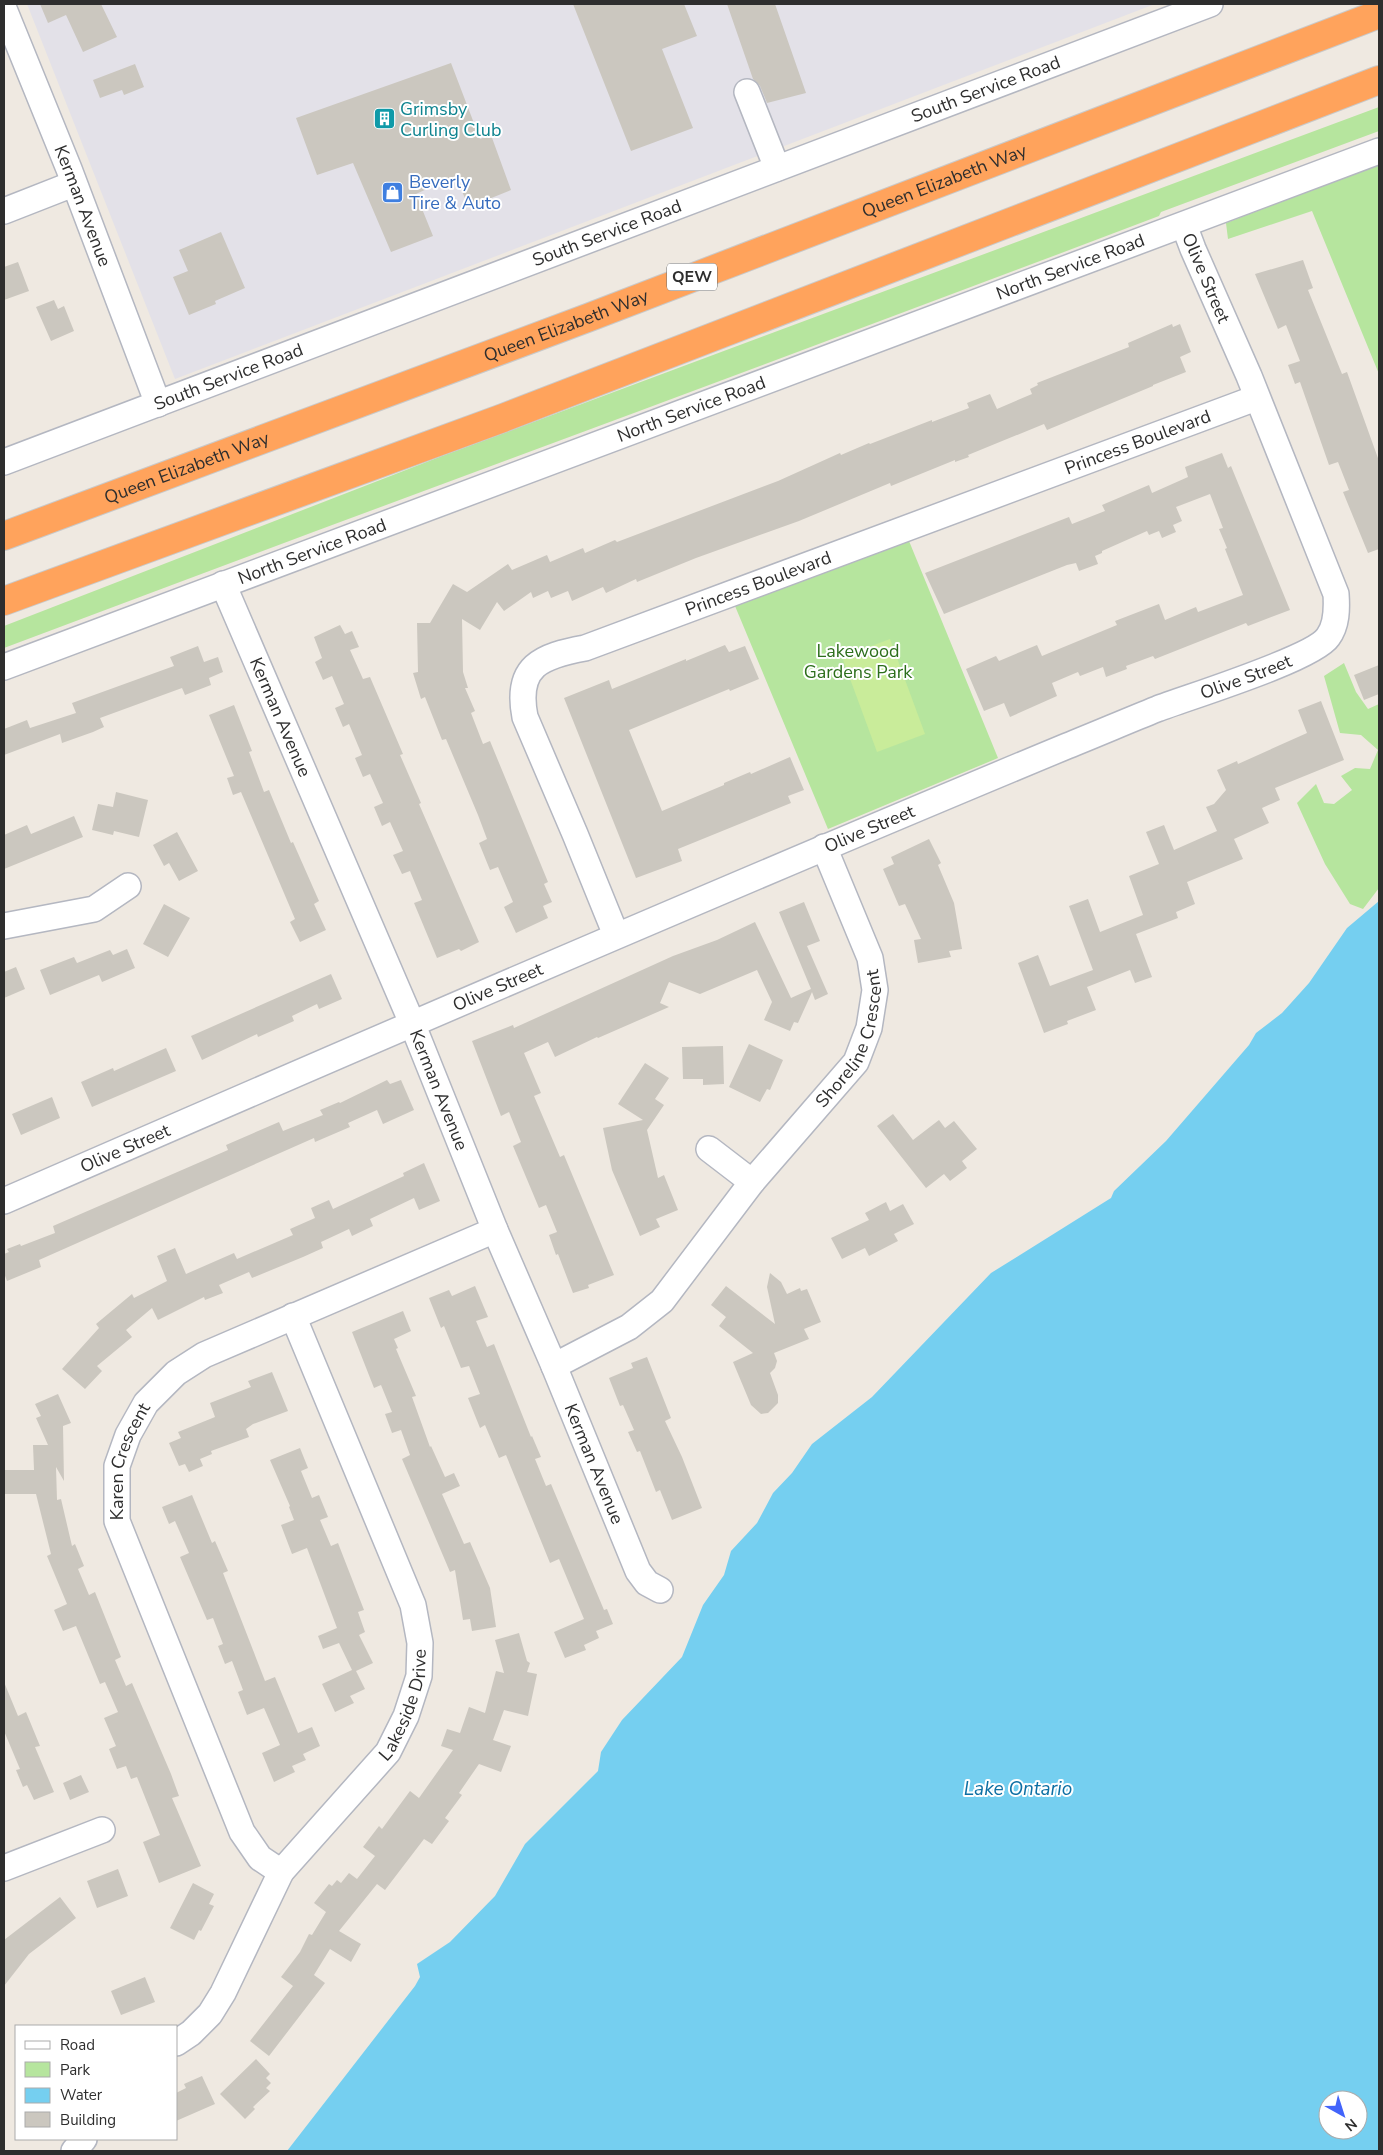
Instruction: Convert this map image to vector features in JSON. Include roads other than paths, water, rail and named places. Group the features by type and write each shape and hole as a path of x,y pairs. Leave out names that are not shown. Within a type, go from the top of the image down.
{"highway":[{"name":"Queen Elizabeth Way","path":"4,536 600,313 1320,35 1379,14"},
{"path":"4,601 503,418 1379,80"}],"street":[{"name":"South Service Road","path":"4,462 1210,4"},
{"name":"Kerman Avenue","path":"4,10 158,404"},
{"path":"747,92 777,168"},
{"name":"North Service Road","path":"4,667 1379,151"},
{"path":"4,211 73,184"},
{"name":"Olive Street","path":"4,1201 412,1022 824,847 1154,710 1280,664 1318,647 1329,636 1337,613 1336,594 1256,398 1249,376 1192,249 1184,225"},
{"name":"Princess Boulevard","path":"616,935 525,717 521,698 526,678 532,668 557,653 585,648 1256,398"},
{"name":"Kerman Avenue","path":"223,584 412,1022 494,1230 554,1366 638,1571 647,1583 660,1590"},
{"name":"Shoreline Crescent","path":"554,1366 629,1326 662,1301 752,1182 856,1062 869,1028 875,990 870,958 824,847"},
{"path":"4,926 94,909 128,886"},
{"path":"709,1149 752,1182"},
{"name":"Karen Crescent","path":"281,1872 260,1858 242,1832 117,1521 117,1466 128,1434 146,1403 176,1373 204,1355 494,1230"},
{"name":"Lakeside Drive","path":"178,2043 191,2033 210,2014 281,1872 388,1752 406,1716 419,1676 420,1643 413,1606 293,1316"},
{"path":"4,1868 102,1830"},
{"path":"74,2151 83,2140"}],"water":[{"name":"Lake Ontario","path":"1379,901 1379,2151 287,2151 415,1986 420,1977 417,1964 450,1942 495,1896 525,1844 598,1771 601,1752 622,1720 682,1657 703,1605 724,1575 731,1551 757,1523 773,1493 792,1473 812,1444 872,1397 991,1273 1111,1198 1114,1191 1166,1141 1249,1045 1256,1033 1282,1013 1309,983 1347,928"}],"place":[{"name":"Grimsby Curling Club","path":"384,119"},
{"name":"Beverly Tire & Auto","path":"393,192"}],"park label":[{"name":"Lakewood Gardens Park","path":"858,661"}]}
